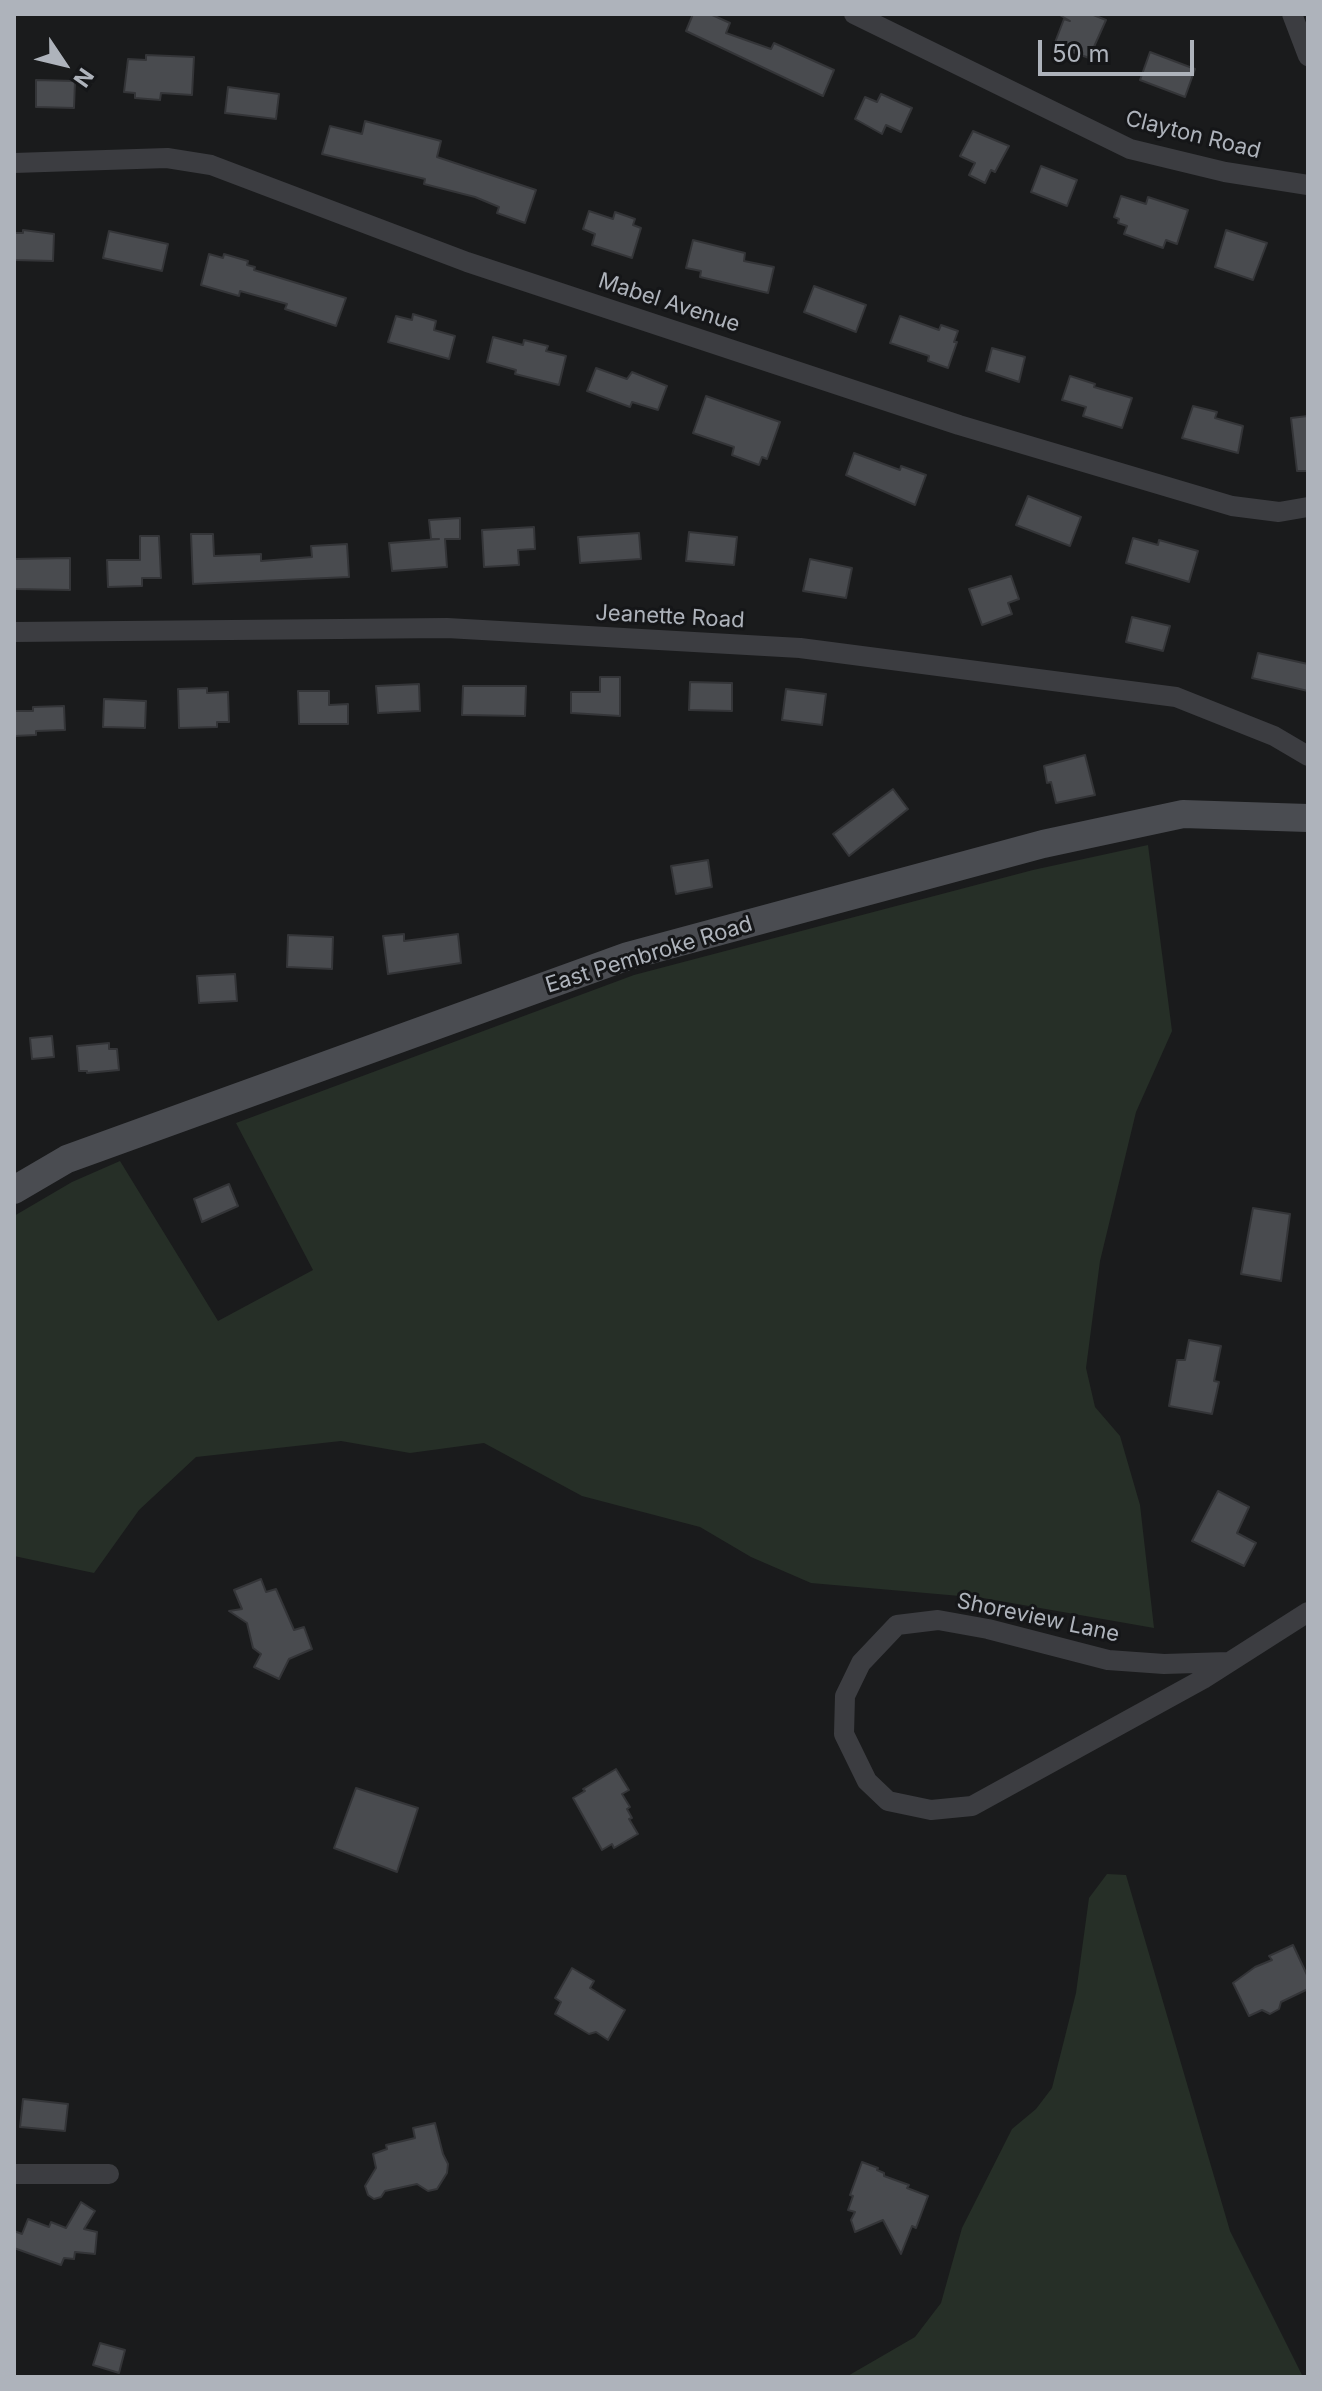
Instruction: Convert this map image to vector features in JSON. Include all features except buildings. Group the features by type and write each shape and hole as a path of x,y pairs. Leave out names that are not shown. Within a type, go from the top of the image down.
{"street":[{"name":"Clayton Road","path":"854,14 1130,149 1225,172 1308,185"},
{"path":"1292,14 1308,56"},
{"name":"Mabel Avenue","path":"14,163 167,158 211,165 467,262 959,425 1232,506 1279,512 1308,507"},
{"name":"Jeanette Road","path":"14,632 447,628 800,648 1176,697 1274,736 1308,756"},
{"name":"East Pembroke Road","path":"14,1190 67,1159 628,956 1043,844 1183,814 1308,818"},
{"name":"Shoreview Lane","path":"1228,1662 1164,1664 1108,1660 988,1629 938,1620 897,1625 861,1663 845,1696 844,1734 867,1781 888,1801 931,1810 972,1806 1203,1679 1308,1612"},
{"path":"14,2174 109,2174"}],"shaded area":[{"path":"1148,845 1172,1031 1136,1112 1100,1261 1086,1368 1095,1407 1120,1436 1140,1505 1154,1628 983,1598 811,1583 751,1557 700,1527 582,1496 484,1443 410,1453 341,1441 196,1457 139,1510 94,1573 14,1556 14,1216 72,1182 120,1161 218,1321 313,1270 236,1123 634,975 1033,870"},
{"path":"1107,1874 1126,1875 1230,2231 1303,2377 846,2377 915,2337 941,2303 962,2228 1012,2129 1036,2109 1052,2088 1076,1993 1089,1898"}]}
